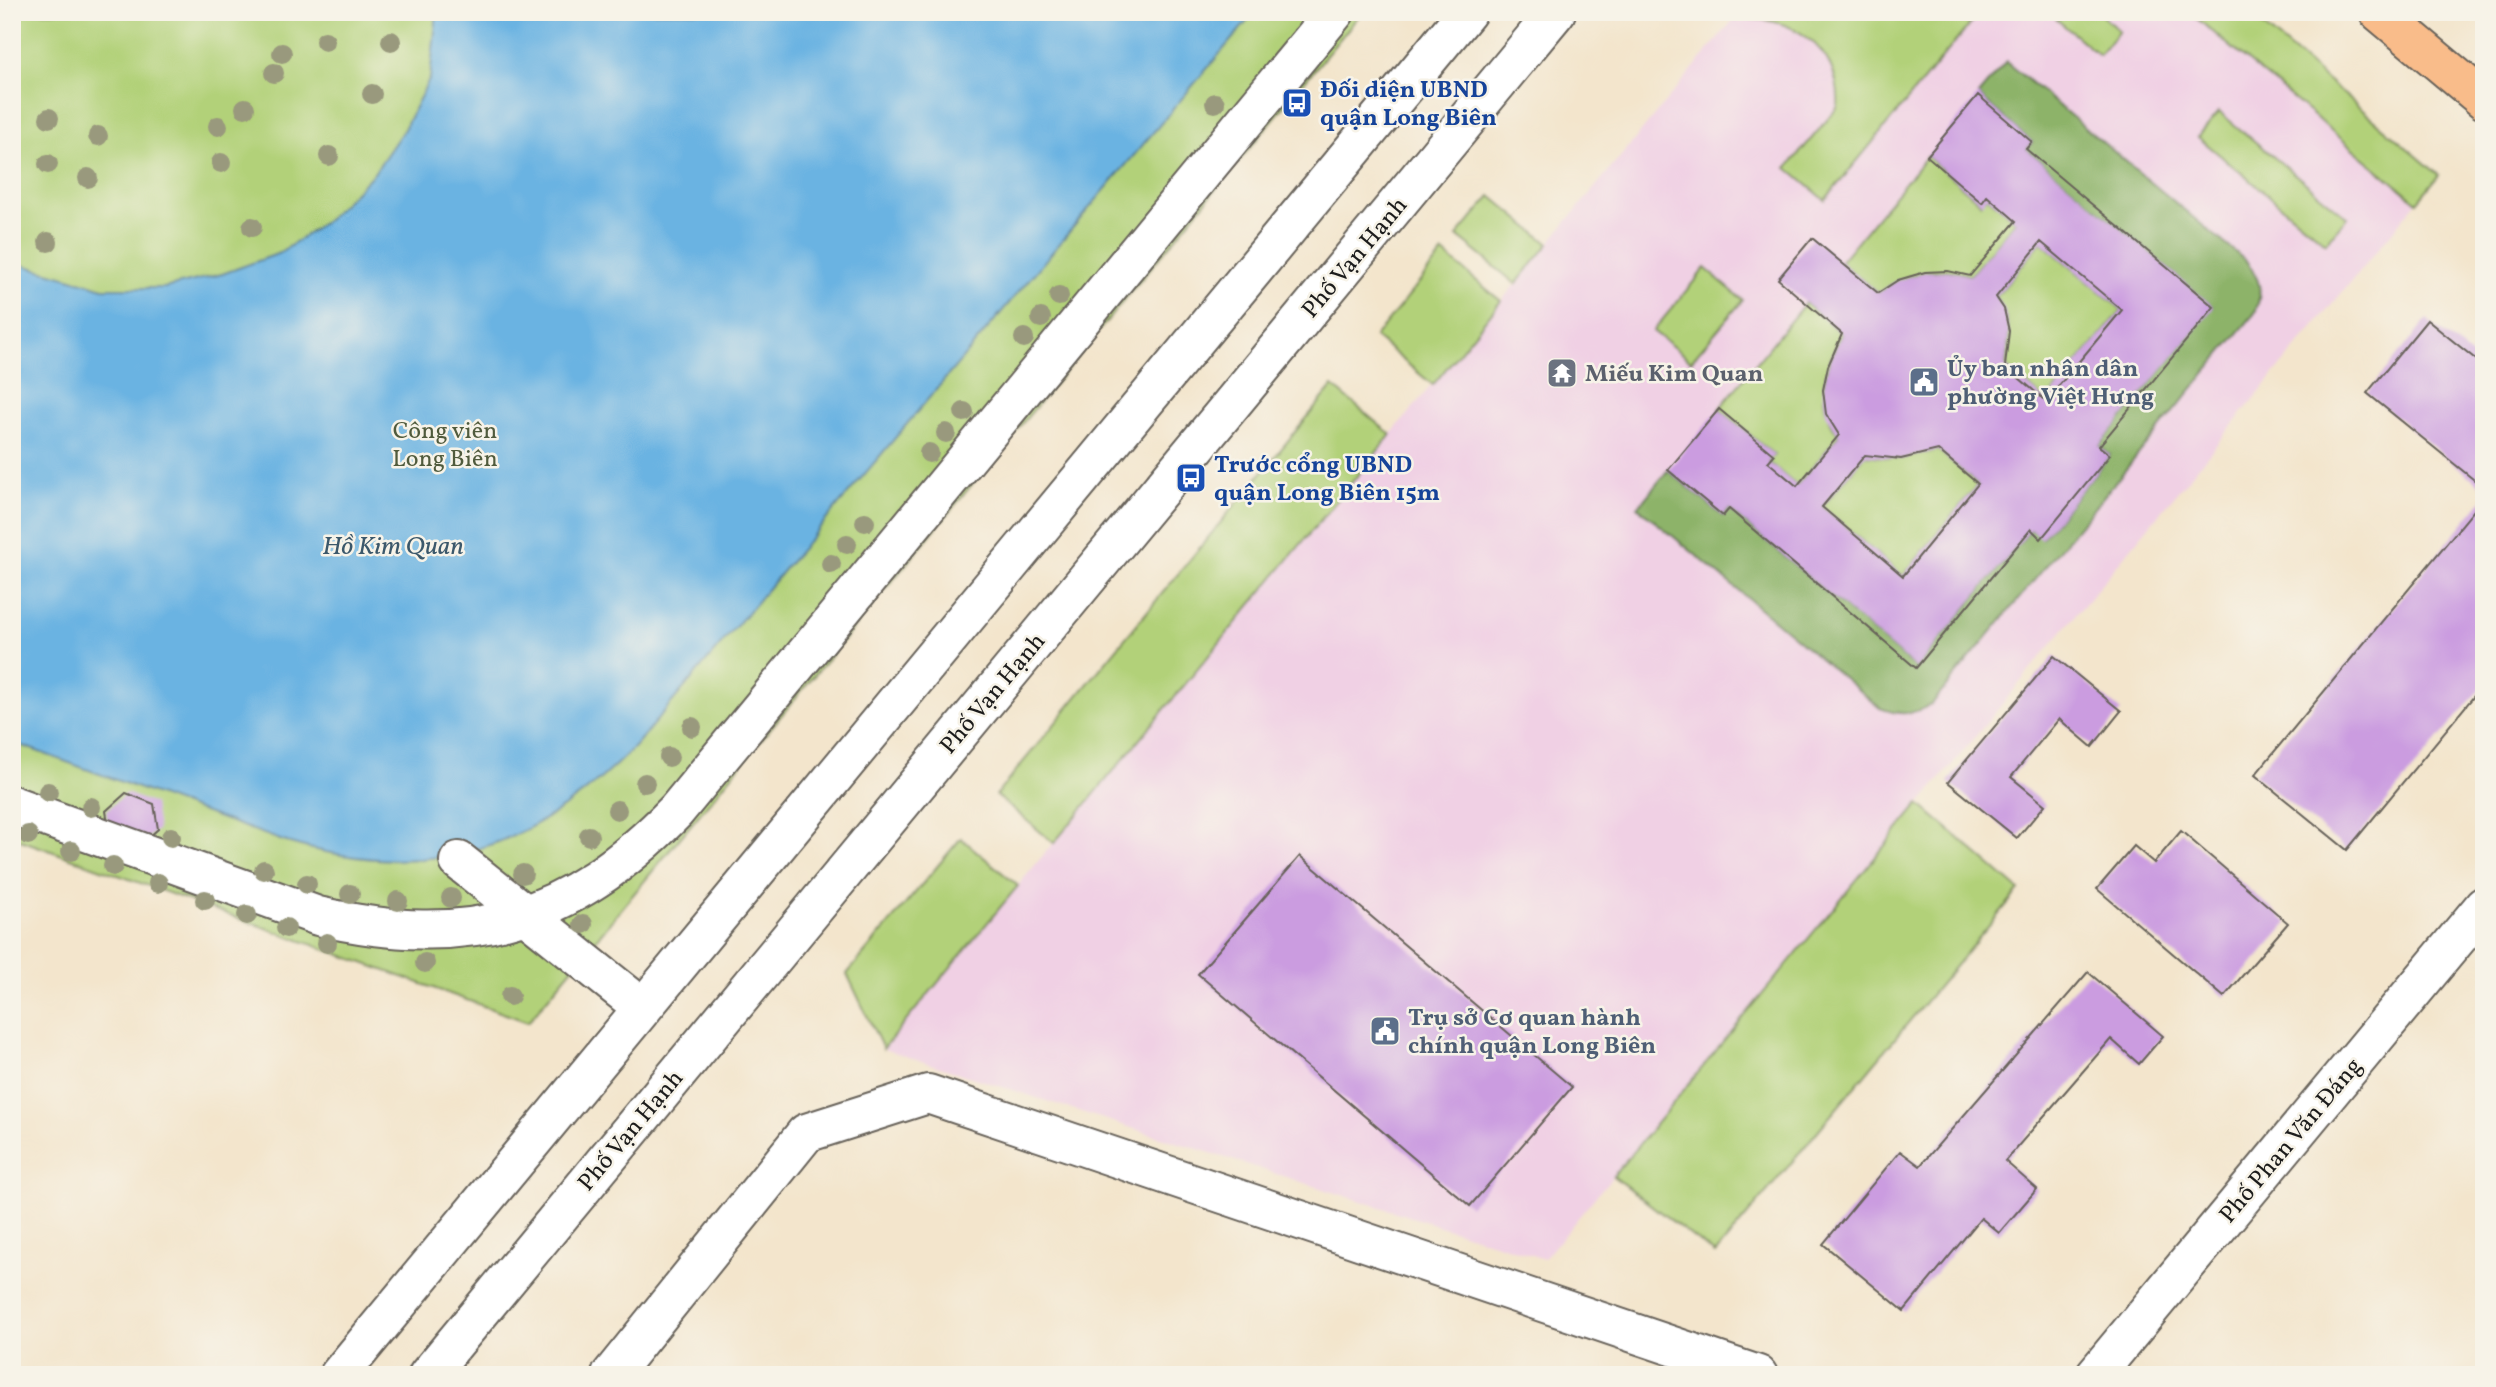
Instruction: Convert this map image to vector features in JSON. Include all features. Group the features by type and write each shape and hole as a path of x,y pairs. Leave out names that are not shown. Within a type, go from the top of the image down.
{"main road":[{"path":"2379,12 2484,100"}],"street":[{"path":"12,805 318,916 366,927 411,930 460,928 525,914 575,893 612,871 676,811 1335,12"},
{"path":"339,1375 1467,12"},
{"name":"Phố Vạn Hạnh","path":"428,1375 1556,12"},
{"path":"459,861 643,1008"},
{"name":"Phố Phan Văn Đáng","path":"2095,1375 2484,906"},
{"path":"611,1375 806,1133 928,1094 1758,1375"}],"shaded area":[{"path":"1740,12 2247,12 2439,175 1544,1259 883,1049"}],"green space":[{"name":"Hồ Kim Quan","path":"12,12 1362,12 528,1022 12,837"},
{"path":"1724,12 1980,12 1825,200 1787,168 1838,107 1837,86 1831,67 1821,51 1808,38 1792,28 1754,19 1734,20"},
{"path":"2062,12 2098,12 2119,31 2099,55 2056,19"},
{"path":"2189,12 2247,12 2439,175 2417,202"},
{"path":"2006,62 2247,262 2258,281 2259,299 2255,313 1932,704 1913,712 1894,712 1880,708 1638,507 1668,470 1723,516 1729,509 1916,668 2031,529 2042,538 2110,455 2099,446 2213,307 2026,149 2032,142 1978,95"},
{"path":"2219,112 2347,217 2326,243 2198,137"},
{"path":"1927,156 1981,203 1987,196 2016,221 1970,276 1946,271 1922,273 1899,281 1878,293 1840,262"},
{"path":"1491,196 1549,244 1516,284 1457,236"},
{"path":"2041,242 2122,310 2046,401 2005,366 2008,347 2007,322 1996,297"},
{"path":"1443,253 1501,301 1433,385 1375,337"},
{"path":"1705,268 1743,300 1691,361 1653,331"},
{"path":"1805,303 1842,334 1830,359 1824,385 1826,411 1839,435 1797,486 1768,462 1774,455 1719,409"},
{"path":"1333,386 1391,435 1054,843 996,795"},
{"path":"1938,450 1978,484 1903,576 1822,507 1865,455 1901,459"},
{"path":"1919,804 2019,890 1715,1254 1613,1176"},
{"path":"961,838 1018,886 883,1049 847,974"}],"water":[{"name":"Hồ Kim Quan","path":"437,12 1255,12 635,746 596,782 557,812 517,834 474,850 430,858 384,860 335,854 283,841 12,742 12,262 104,288 164,288 222,274 280,253 327,220 374,173 404,129 430,78"}],"building":[{"name":"Ủy ban nhân dân phường Việt Hưng","path":"1978,95 2032,142 2026,149 2214,307 2099,446 2110,455 2041,539 2031,529 1916,668 1729,509 1723,516 1668,470 1719,409 1774,455 1768,462 1797,486 1839,435 1826,414 1823,390 1828,366 1842,334 1778,279 1812,238 1878,293 1898,280 1925,272 1948,271 1970,276 2016,221 1987,196 1982,203 1927,156","holes":["2041,242 2122,310 2046,401 2005,366 2009,331 2004,309 1996,297","1938,450 1978,484 1903,576 1822,507 1865,455 1901,459"]},
{"path":"2427,320 2484,366 2484,488 2367,393"},
{"path":"2484,498 2484,684 2347,850 2255,775"},
{"path":"2054,656 2121,711 2092,747 2059,719 2011,777 2045,805 2017,838 1948,782"},
{"path":"126,793 154,804 158,829 139,846 110,836 106,811"},
{"path":"2181,831 2288,923 2224,997 2097,889 2134,846 2154,863"},
{"name":"Trụ sở Cơ quan hành chính quận Long Biên","path":"1300,856 1572,1087 1470,1206 1198,974"},
{"path":"2088,972 2163,1036 2139,1064 2111,1039 2005,1161 2037,1189 1999,1233 1981,1218 1904,1311 1823,1244 1900,1151 1920,1166"}],"place":[{"name":"Đối diện UBND quận Long Biên","path":"1297,103"},
{"name":"Miếu Kim Quan","path":"1562,373"},
{"name":"Ủy ban nhân dân phường Việt Hưng","path":"1924,382"},
{"name":"Trước cổng UBND quận Long Biên 15m","path":"1191,478"},
{"name":"Trụ sở Cơ quan hành chính quận Long Biên","path":"1385,1031"}],"park label":[{"name":"Công viên Long Biên","path":"445,444"}]}
